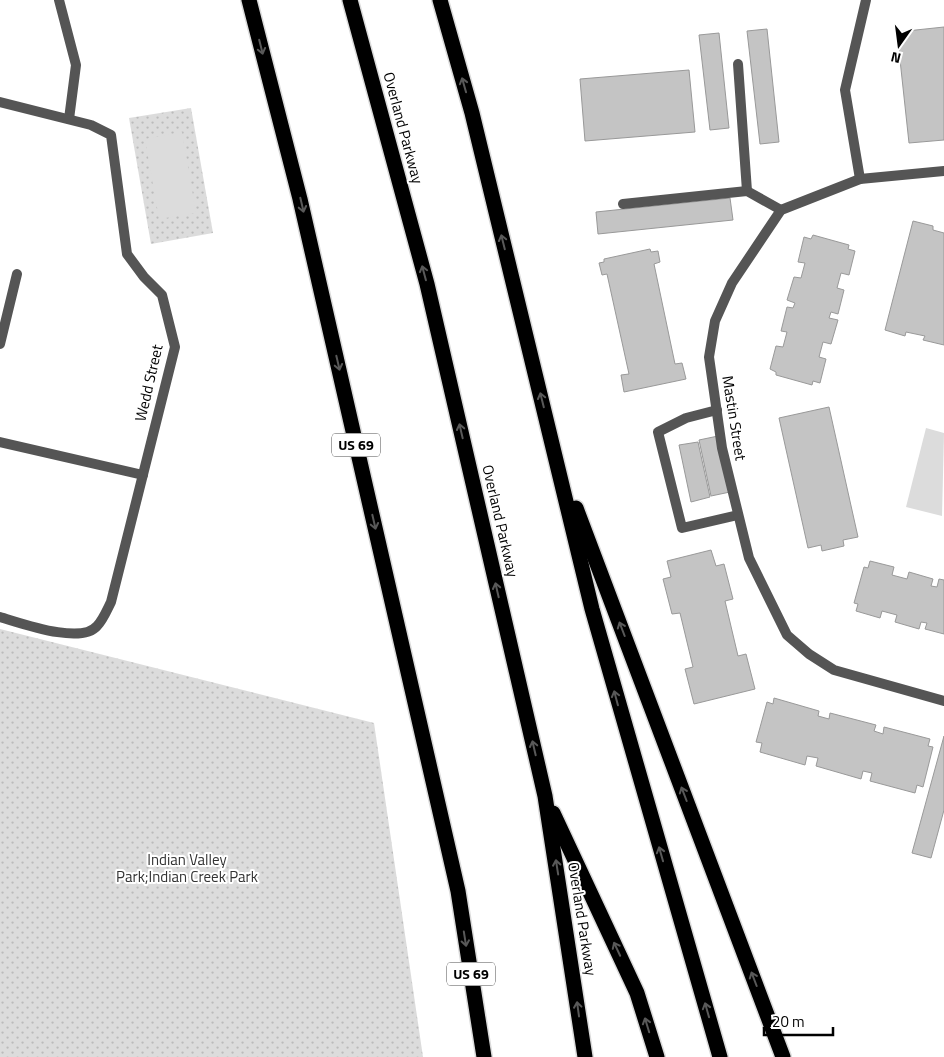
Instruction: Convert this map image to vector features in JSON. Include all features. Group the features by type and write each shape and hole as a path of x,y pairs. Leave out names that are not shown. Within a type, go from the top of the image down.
{"highway":[{"name":"US 69","path":"249,0 300,199 456,881 484,1057"},
{"name":"Overland Parkway","path":"350,0 427,284 545,796 585,1057"},
{"path":"440,0 472,113 594,618 720,1057"},
{"path":"553,448 783,1057"},
{"path":"545,796 637,993 656,1057"}],"street":[{"path":"59,0 76,65 69,119"},
{"path":"860,179 845,90 866,0"},
{"path":"738,64 748,191"},
{"name":"Wedd Street","path":"0,102 91,125 111,135 127,254 144,277 162,295 170,320 175,347 111,602 97,627 85,634 57,632 0,618"},
{"path":"623,204 748,191 781,210 860,179 944,172"},
{"name":"Mastin Street","path":"781,210 732,284 715,321 709,357 722,448 749,558 787,635 809,654 834,670 944,701"},
{"path":"0,344 17,274"},
{"path":"717,410 686,418 658,432 682,528 738,515"},
{"path":"0,442 143,476"}],"green space":[{"path":"191,108 213,233 151,244 129,118"},
{"path":"182,132 196,213 159,219 145,139"},
{"path":"926,428 944,433 942,516 906,507"},
{"name":"Indian Valley Park;Indian Creek Park","path":"0,629 374,723 423,1057 0,1057"}],"building":[{"path":"944,27 944,140 909,143 897,32"},
{"path":"767,29 779,142 760,144 747,31"},
{"path":"719,33 729,128 710,130 699,35"},
{"path":"689,70 695,132 585,141 580,79"},
{"path":"730,198 733,220 598,234 596,212"},
{"path":"913,221 933,226 933,230 944,233 944,345 923,340 925,336 906,332 905,336 885,330"},
{"path":"813,235 849,245 848,249 855,251 849,275 841,273 837,288 844,290 838,314 831,312 829,318 838,320 831,344 823,342 819,357 826,359 820,383 813,381 812,385 776,375 776,372 770,369 776,346 783,347 787,332 781,331 787,307 793,308 795,303 787,300 794,277 801,278 805,263 798,262 804,237 811,239"},
{"path":"650,249 651,252 658,251 660,262 654,264 675,364 682,363 686,379 624,392 621,375 629,374 607,274 602,275 599,263 604,262 604,259"},
{"path":"829,407 858,537 843,540 844,546 822,551 821,545 808,548 779,418"},
{"path":"718,436 730,492 711,496 699,440"},
{"path":"698,442 710,497 691,502 679,445"},
{"path":"711,550 716,566 724,564 733,599 725,601 738,656 746,654 755,689 694,704 685,669 693,667 680,613 672,614 663,579 671,577 667,561"},
{"path":"870,561 894,567 892,575 907,579 909,572 933,579 931,586 937,587 939,579 944,580 944,634 925,629 927,623 921,622 919,629 895,622 897,615 882,611 880,618 856,611 858,604 854,603 864,567 868,568"},
{"path":"774,698 819,711 818,716 829,719 830,713 876,725 874,731 883,734 884,727 930,739 928,746 933,747 923,787 917,785 915,793 870,781 872,773 863,771 861,779 816,766 818,758 807,756 805,765 760,752 762,743 756,742 767,702 773,704"},
{"path":"944,736 944,810 931,858 912,853"}]}
